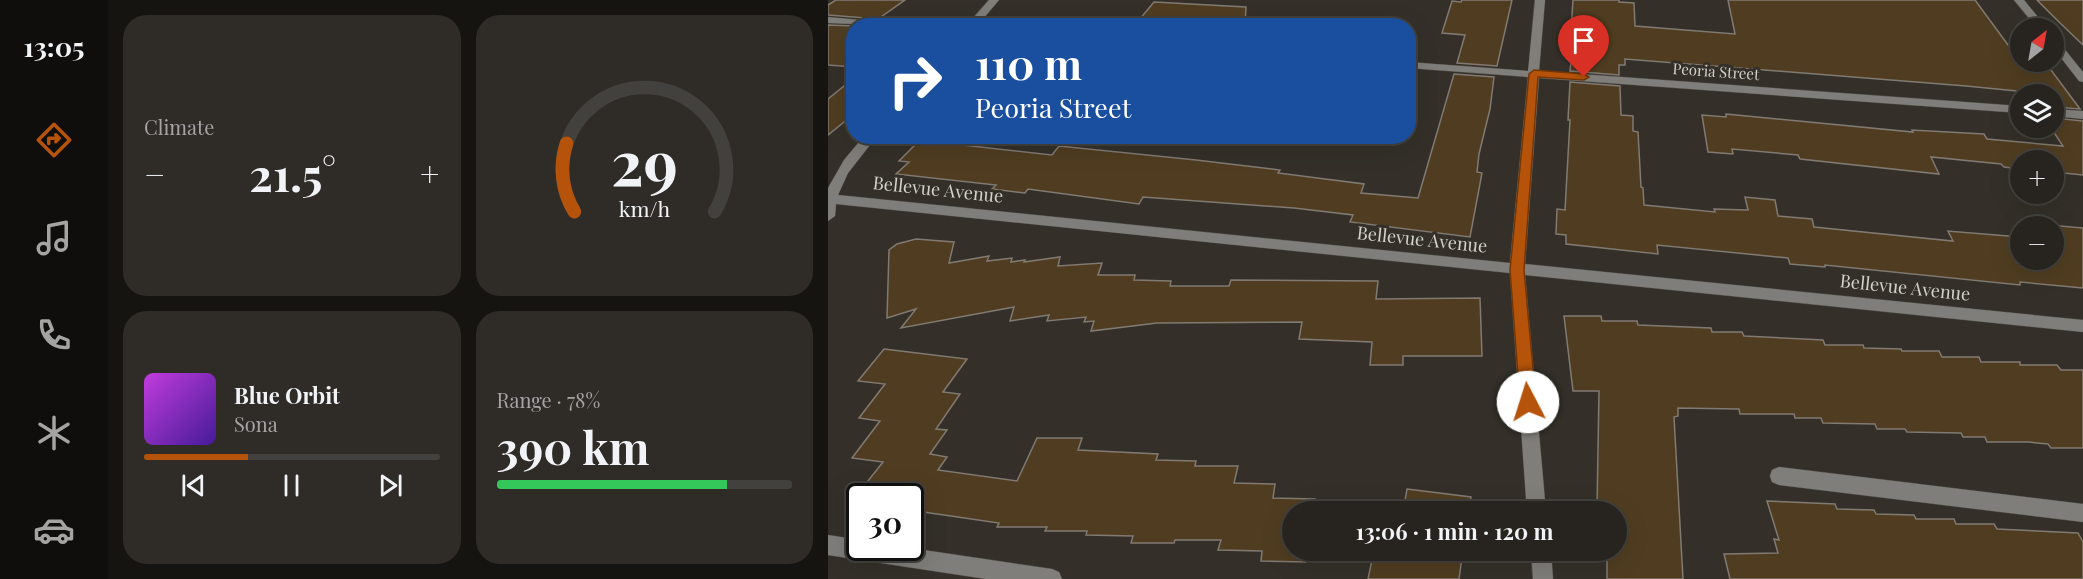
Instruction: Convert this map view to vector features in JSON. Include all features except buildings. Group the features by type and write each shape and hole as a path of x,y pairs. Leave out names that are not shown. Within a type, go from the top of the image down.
{"street":[{"path":"978,18 994,0"},
{"path":"1537,501 1517,270 1540,0"},
{"path":"2019,0 2034,18"},
{"path":"828,20 846,22"},
{"path":"2064,55 2083,79"},
{"name":"Peoria Street","path":"1416,65 2010,109"},
{"path":"2064,114 2083,115"},
{"path":"828,216 828,199 849,161 864,144"},
{"name":"Bellevue Avenue","path":"828,199 2083,326"},
{"path":"1779,476 2083,513"},
{"path":"828,545 1052,579"},
{"path":"1542,561 1543,579"}],"route":[{"path":"1528,402 1517,270 1534,74 1584,77"}]}
